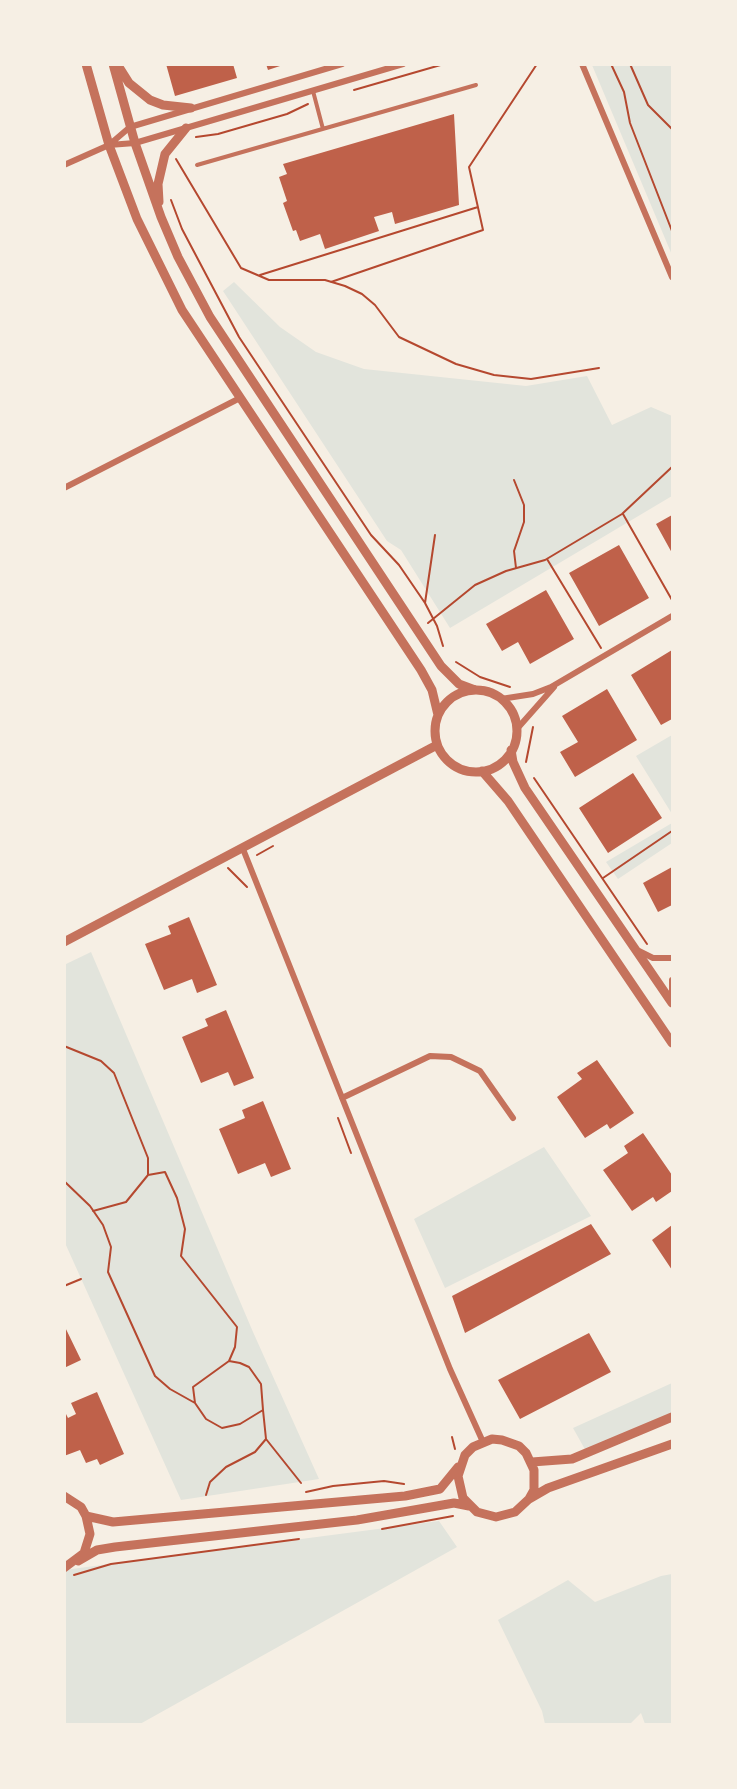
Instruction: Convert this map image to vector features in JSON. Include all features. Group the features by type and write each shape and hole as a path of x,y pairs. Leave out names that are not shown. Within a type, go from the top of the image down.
{"street":[{"path":"86,64 109,145 137,219 182,310 421,670 432,690 438,715"},
{"path":"115,64 129,82 150,100 163,105 191,108"},
{"path":"115,64 130,127 160,213 178,257 210,317 418,632 451,677 475,690"},
{"path":"64,165 109,145 130,127 342,64"},
{"path":"109,145 135,143 403,64"},
{"path":"582,64 672,277"},
{"path":"160,213 160,168 173,141 186,128"},
{"path":"64,488 240,398"},
{"path":"501,699 533,694 558,683 672,616"},
{"path":"516,730 558,683"},
{"path":"511,750 500,764 482,771 471,771 451,764 438,745 435,726 443,706 456,695 475,690 487,691 501,699 513,713 516,730 511,750 513,762 522,782 672,1003"},
{"path":"64,942 438,745"},
{"path":"482,771 508,801 672,1043"},
{"path":"243,849 450,1369 483,1442"},
{"path":"636,950 657,958 672,958"},
{"path":"672,980 672,1003"},
{"path":"342,1098 430,1056 451,1057 480,1071 513,1118"},
{"path":"532,1462 572,1459 672,1417"},
{"path":"86,1516 113,1521 405,1496 440,1489 473,1447 492,1439 511,1442 526,1453 532,1462 535,1480 530,1499"},
{"path":"460,1465 459,1487 469,1506 477,1512 496,1517 515,1512 548,1488 672,1444"},
{"path":"64,1496 81,1507 86,1516 90,1534 88,1544 78,1561"},
{"path":"64,1568 98,1550 115,1546 357,1520 454,1503 469,1506"}],"lane":[{"path":"197,165 476,85"},
{"path":"313,91 323,129"}],"path":[{"path":"352,91 444,64"},
{"path":"331,282 483,230 469,167 537,64"},
{"path":"611,64 624,92 630,123 672,231"},
{"path":"630,64 648,105 672,129"},
{"path":"195,137 218,134 287,114 316,101"},
{"path":"170,165 177,152"},
{"path":"174,157 241,268 269,280 331,282 362,294 375,305 399,338 456,364 494,375 531,379 599,368"},
{"path":"170,192 182,229 239,337 371,535 399,565 425,603 448,654"},
{"path":"259,276 478,207"},
{"path":"418,632 475,585 516,568 547,559 622,513 672,467"},
{"path":"514,480 524,505 524,522 514,551 516,568"},
{"path":"622,513 672,600"},
{"path":"425,603 435,535"},
{"path":"547,559 605,656"},
{"path":"453,661 480,677 508,685 517,697"},
{"path":"528,767 527,747 534,721 529,714"},
{"path":"531,773 657,958"},
{"path":"592,886 672,831"},
{"path":"225,867 238,876 253,895"},
{"path":"64,1046 101,1061 114,1073 148,1158 148,1175 126,1202 93,1211"},
{"path":"335,1110 351,1154"},
{"path":"148,1175 165,1172 177,1198 185,1229 181,1256 237,1327 235,1347 229,1361 216,1372 197,1382 192,1394 195,1403 206,1419 222,1428 240,1424 262,1410"},
{"path":"64,1182 93,1211 103,1225 111,1247 108,1272 155,1376 170,1389 195,1403"},
{"path":"64,1286 81,1279"},
{"path":"229,1361 249,1367 255,1375 264,1395 262,1410 266,1439 301,1483"},
{"path":"452,1437 454,1455"},
{"path":"206,1495 210,1482 226,1467 255,1452 266,1439"},
{"path":"295,1493 333,1486 384,1481 404,1484"},
{"path":"375,1530 454,1516"},
{"path":"64,1577 111,1564 308,1538"}],"shaded area":[{"path":"592,65 672,65 672,255"},
{"path":"234,282 280,327 316,352 364,369 526,386 587,376 612,425 651,407 672,416 672,496 450,628 401,550 387,541 223,291"},
{"path":"672,735 672,814 636,756"},
{"path":"672,823 672,843 618,879 606,862"},
{"path":"91,952 253,1332 319,1479 181,1500 65,1243 64,965"},
{"path":"544,1147 591,1216 445,1288 414,1219"},
{"path":"672,1383 672,1416 587,1453 573,1428"},
{"path":"439,1521 457,1547 140,1724 65,1724 64,1570"},
{"path":"672,1574 672,1724 645,1724 641,1713 630,1724 545,1724 542,1711 498,1620 568,1580 595,1602 661,1576"}],"building":[{"path":"166,64 233,64 237,78 175,96"},
{"path":"266,64 283,64 283,65 268,70"},
{"path":"454,114 459,205 395,224 392,212 374,217 379,231 325,249 320,234 300,241 296,230 293,231 283,203 287,201 279,177 287,174 283,164"},
{"path":"672,515 672,553 656,524"},
{"path":"619,545 649,598 599,626 569,573"},
{"path":"546,590 574,639 530,664 518,642 502,651 486,624"},
{"path":"672,650 672,719 661,725 631,675"},
{"path":"607,689 637,740 575,777 560,752 578,742 562,716"},
{"path":"633,773 662,818 608,853 579,808"},
{"path":"672,867 672,905 658,912 643,883"},
{"path":"189,917 217,985 197,993 192,979 164,990 145,944 171,934 168,926"},
{"path":"226,1010 254,1078 234,1086 228,1072 201,1083 182,1037 208,1026 205,1019"},
{"path":"597,1060 634,1113 610,1129 607,1124 585,1138 557,1097 582,1079 577,1073"},
{"path":"263,1101 291,1169 271,1177 265,1163 238,1174 219,1129 245,1118 242,1110"},
{"path":"643,1133 672,1175 672,1191 656,1202 653,1197 632,1211 603,1170 628,1153 624,1146"},
{"path":"591,1224 611,1254 465,1333 452,1296"},
{"path":"672,1225 672,1270 652,1240"},
{"path":"64,1325 81,1360 64,1368"},
{"path":"589,1333 611,1372 520,1419 498,1380"},
{"path":"97,1392 124,1454 100,1465 97,1459 86,1463 80,1450 64,1456 64,1410 68,1418 76,1414 71,1403"}]}
